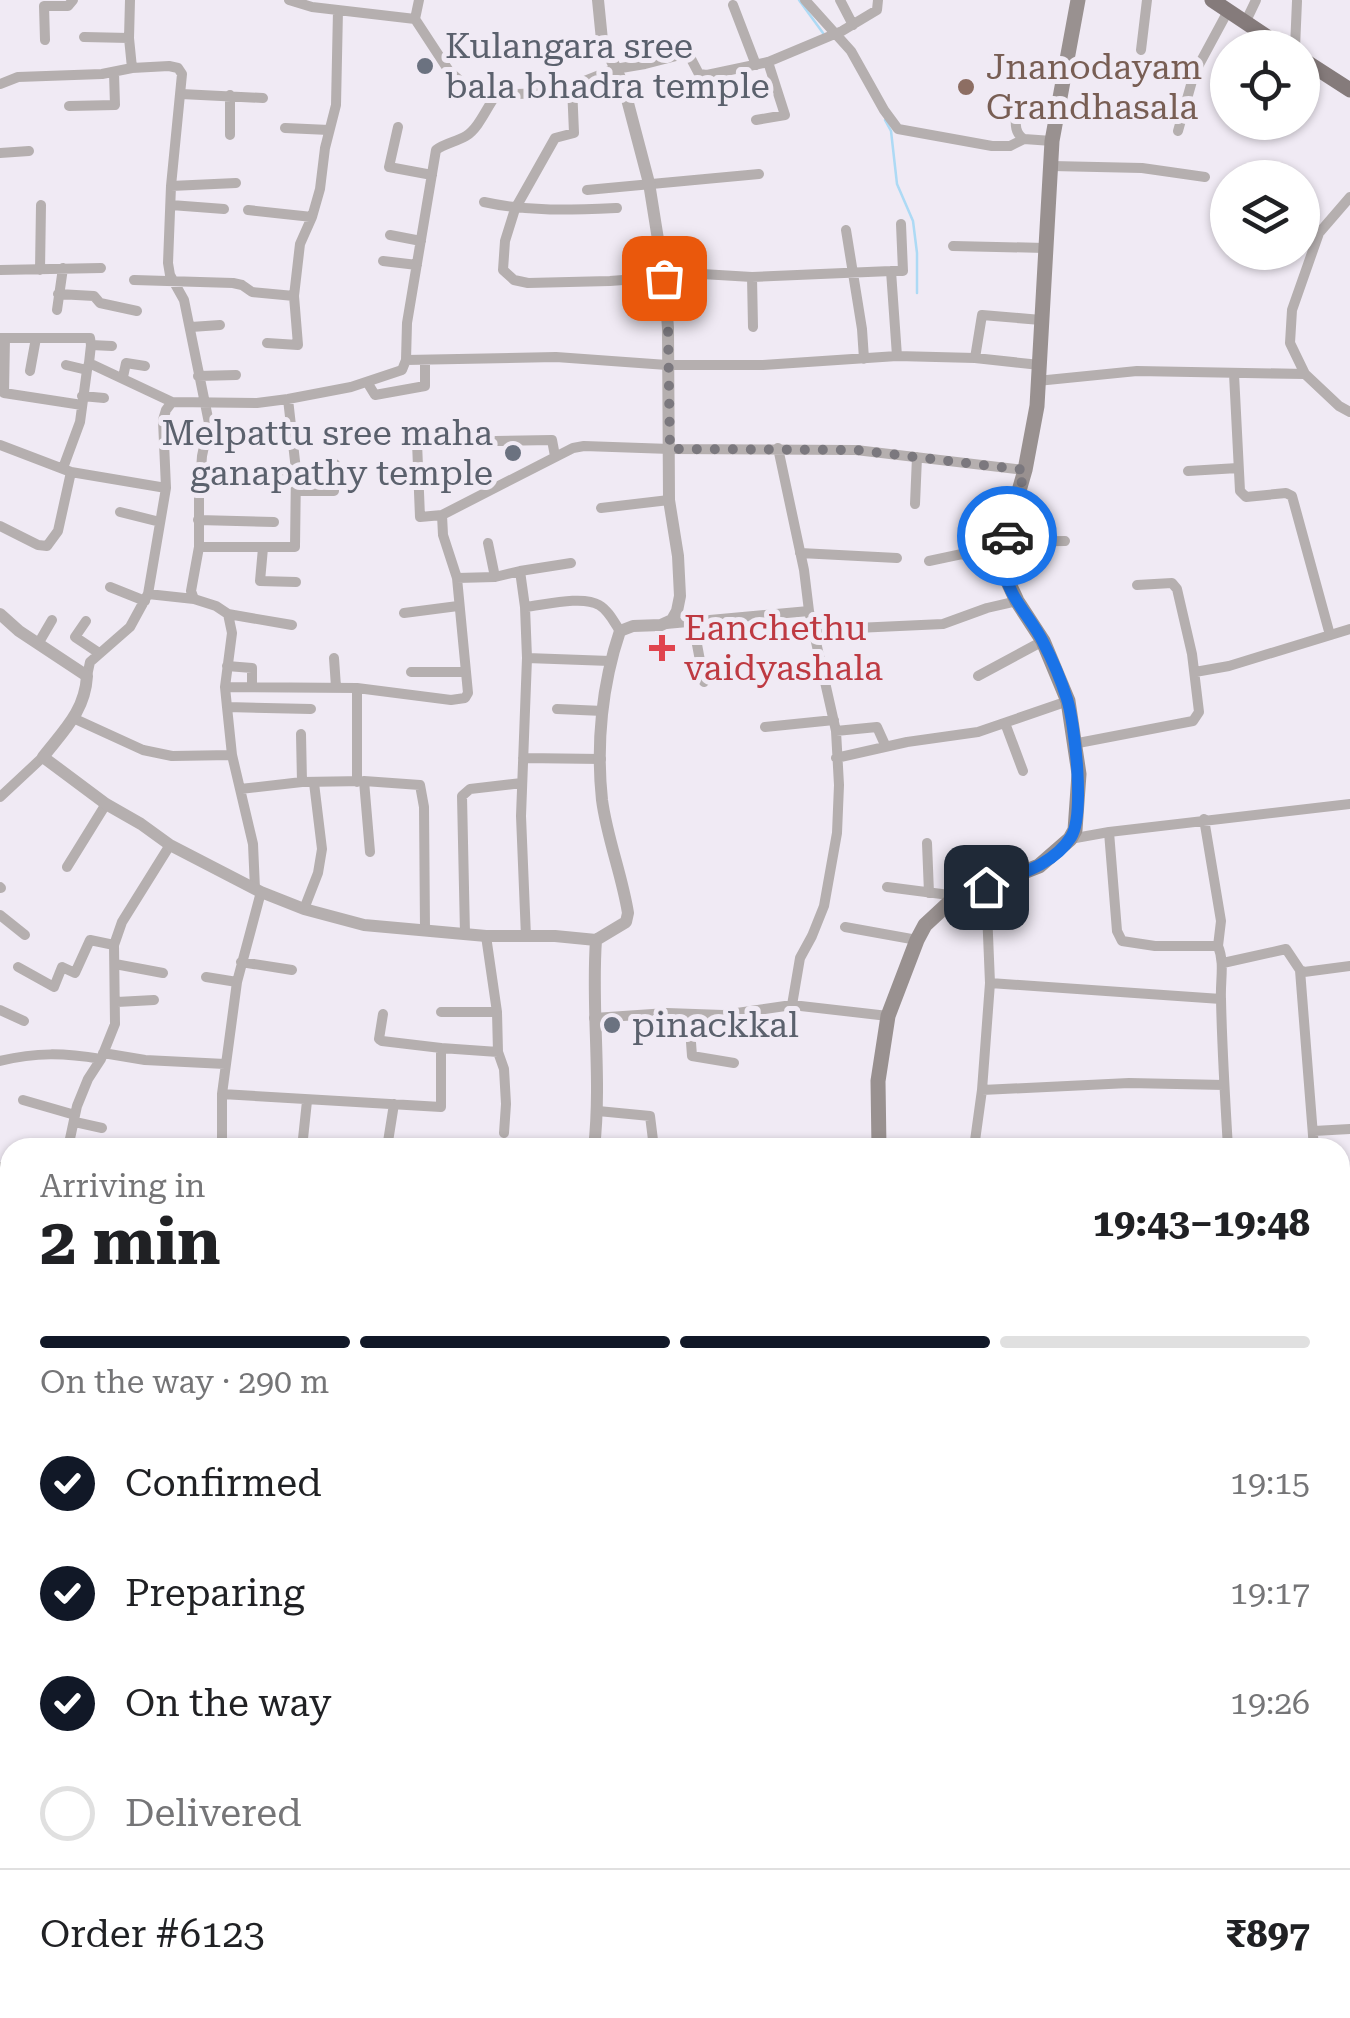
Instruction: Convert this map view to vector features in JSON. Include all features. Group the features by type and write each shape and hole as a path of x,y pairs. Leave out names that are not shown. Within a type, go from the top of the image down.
{"main road":[{"path":"879,1138 878,1080 888,1016 925,925 952,900 1039,866 1075,830 1079,774 1068,701 1043,641 1017,602 1004,573 1008,528 1025,470 1036,406 1052,141 1078,0"},
{"path":"1212,0 1258,30"},
{"path":"1320,71 1350,90"}],"street":[{"path":"45,40 44,3 68,6 73,0"},
{"path":"130,0 132,68"},
{"path":"419,0 415,19 449,71 465,85 496,94 572,86 615,68 688,53 699,74 762,63 853,25 877,10 878,0"},
{"path":"598,0 602,40 623,84 649,183 664,278 670,500 680,596 672,620 661,625"},
{"path":"806,0 851,51 898,128 992,146 1010,146 1024,139"},
{"path":"840,0 853,25"},
{"path":"1140,50 1147,0"},
{"path":"1246,22 1256,0"},
{"path":"295,1 415,19"},
{"path":"1296,30 1297,1"},
{"path":"733,5 785,115 756,120"},
{"path":"267,344 298,345 294,296 300,244 320,189 328,130 336,105 338,10"},
{"path":"1178,132 1194,74 1228,11"},
{"path":"84,37 129,38"},
{"path":"0,84 18,77 132,68 170,66 182,74 168,263 191,327 209,422 201,473 199,547 191,591 194,599"},
{"path":"69,106 115,105 114,72"},
{"path":"572,86 574,133 555,138 515,208 503,270 514,280 610,282 702,274 752,277 903,271 901,224"},
{"path":"181,94 264,98"},
{"path":"230,94 230,135"},
{"path":"66,365 88,366 123,378 172,402 256,403 288,399 367,382 402,370 436,150 473,131 496,94"},
{"path":"1016,110 1018,135 1052,141"},
{"path":"398,127 389,167 432,175"},
{"path":"285,128 328,130"},
{"path":"0,153 28,151"},
{"path":"1052,166 1142,168 1205,177"},
{"path":"588,190 759,174"},
{"path":"171,186 236,184"},
{"path":"1350,197 1320,233 1306,264 1292,310 1290,343 1304,374 1350,412"},
{"path":"484,202 515,208 618,208"},
{"path":"40,270 42,205"},
{"path":"171,205 224,209"},
{"path":"248,210 312,217"},
{"path":"846,230 864,359"},
{"path":"390,235 421,241"},
{"path":"953,246 1045,248"},
{"path":"382,261 417,265"},
{"path":"57,310 62,268"},
{"path":"0,270 101,268"},
{"path":"891,271 897,356"},
{"path":"752,277 753,328"},
{"path":"134,280 233,283 252,292 294,296"},
{"path":"58,294 94,296 100,303 137,311"},
{"path":"974,358 982,315 1041,320"},
{"path":"191,327 220,325"},
{"path":"0,526 29,542 47,546 58,531 67,470 80,422 82,400 91,344 90,338 2,338 4,392 82,400 104,398"},
{"path":"30,371 36,338"},
{"path":"91,344 112,346"},
{"path":"406,360 556,357 763,365 897,356 974,358 1038,373 1304,374"},
{"path":"367,382 375,395 425,386 425,360"},
{"path":"123,378 126,363 145,366"},
{"path":"1234,374 1240,492 1243,496 1292,496 1330,635"},
{"path":"198,376 236,375"},
{"path":"199,547 295,547 297,491 288,399"},
{"path":"0,797 43,757 74,718 86,695 90,662 130,627 146,598 166,488 163,420 172,402"},
{"path":"495,442 552,440 555,456"},
{"path":"417,442 420,517 442,514 555,456 584,446 856,450 1025,470"},
{"path":"0,445 67,470 166,488"},
{"path":"778,448 835,725 839,784 838,833 824,906 800,958 792,1005"},
{"path":"915,504 917,457"},
{"path":"297,491 334,490 335,464"},
{"path":"1188,471 1238,468"},
{"path":"201,473 296,470"},
{"path":"600,508 670,500"},
{"path":"120,512 160,522"},
{"path":"225,687 336,687 465,698 468,693 456,578 442,514"},
{"path":"198,520 274,522"},
{"path":"1007,542 1065,541"},
{"path":"488,542 495,577"},
{"path":"262,548 260,582 296,582"},
{"path":"800,553 896,558"},
{"path":"929,561 962,554 1004,573"},
{"path":"456,578 495,577 570,563"},
{"path":"520,571 527,658 521,816 526,937"},
{"path":"1073,744 1193,720 1199,712 1195,672 1175,585 1137,585"},
{"path":"110,587 146,598 194,599 228,614 292,624"},
{"path":"525,607 595,602 620,631"},
{"path":"816,635 856,628 943,624 986,608 1017,602"},
{"path":"404,613 458,606"},
{"path":"43,757 170,845 304,910 364,925 486,936 596,940 626,922 628,914 602,801 600,760 610,660 620,631 632,626 810,611"},
{"path":"222,1138 226,1064 241,962 258,890 226,707 232,633 228,614"},
{"path":"2,620 87,676"},
{"path":"38,644 52,620"},
{"path":"86,621 76,637 99,654"},
{"path":"692,623 704,682"},
{"path":"1195,672 1229,666 1350,630"},
{"path":"978,676 1043,641"},
{"path":"334,658 336,687"},
{"path":"527,658 610,660"},
{"path":"228,666 252,668 252,687"},
{"path":"411,672 466,672"},
{"path":"356,688 370,852"},
{"path":"836,758 978,732 1068,701"},
{"path":"226,707 310,709"},
{"path":"557,709 603,711"},
{"path":"74,718 144,750 172,756 232,755"},
{"path":"1005,723 1023,770"},
{"path":"765,727 876,727 886,747"},
{"path":"302,734 322,850 318,874 304,910"},
{"path":"523,758 600,760"},
{"path":"240,789 308,782 420,785 424,808 425,930"},
{"path":"465,934 462,796 470,789 522,783"},
{"path":"66,867 106,804"},
{"path":"1070,839 1350,804"},
{"path":"1204,820 1221,921 1218,946 1223,963 1227,1138"},
{"path":"1109,832 1117,930 1122,941 1155,946 1218,946"},
{"path":"926,843 930,894"},
{"path":"70,1138 88,1078 115,1024 114,944 122,922 170,845"},
{"path":"887,887 963,896"},
{"path":"975,1138 990,983 986,887"},
{"path":"0,915 25,935"},
{"path":"846,927 917,940"},
{"path":"486,936 497,1012 498,1052 504,1068 504,1133"},
{"path":"18,967 54,987 62,967 74,973 90,940 114,944"},
{"path":"595,1138 596,940"},
{"path":"1223,963 1286,949 1300,970 1314,1138"},
{"path":"241,962 292,970"},
{"path":"115,964 163,973"},
{"path":"1300,970 1350,966"},
{"path":"206,978 238,982"},
{"path":"990,983 1221,1000"},
{"path":"116,1002 154,1000"},
{"path":"594,1018 667,1013 723,1015 792,1005 888,1016"},
{"path":"0,1010 24,1021"},
{"path":"440,1012 497,1012"},
{"path":"383,1014 382,1041 498,1052"},
{"path":"689,1015 692,1056 734,1064"},
{"path":"222,1094 441,1107 441,1048"},
{"path":"0,1061 31,1053 226,1064"},
{"path":"982,1090 1130,1083 1224,1085"},
{"path":"23,1100 102,1128"},
{"path":"303,1138 307,1101"},
{"path":"389,1138 394,1104"},
{"path":"598,1111 650,1116 653,1138"},
{"path":"1314,1131 1350,1129"}],"waterway":[{"path":"799,0 823,33"},
{"path":"885,120 891,131 897,184 913,221 917,293"}],"way so far":[{"path":"664,278 670,449 856,450 1025,470 1007,536"}],"place":[{"name":"Kulangara sree bala bhadra temple","path":"425,66"},
{"name":"Jnanodayam Grandhasala","path":"966,87"},
{"name":"Melpattu sree maha ganapathy temple","path":"513,453"},
{"name":"Eanchethu vaidyashala","path":"662,648"},
{"name":"pinackkal","path":"612,1025"}],"route":[{"path":"986,887 1039,866 1056,853 1075,830 1078,803 1079,774 1068,701 1043,641 1017,602 1004,573 1007,536"}]}
